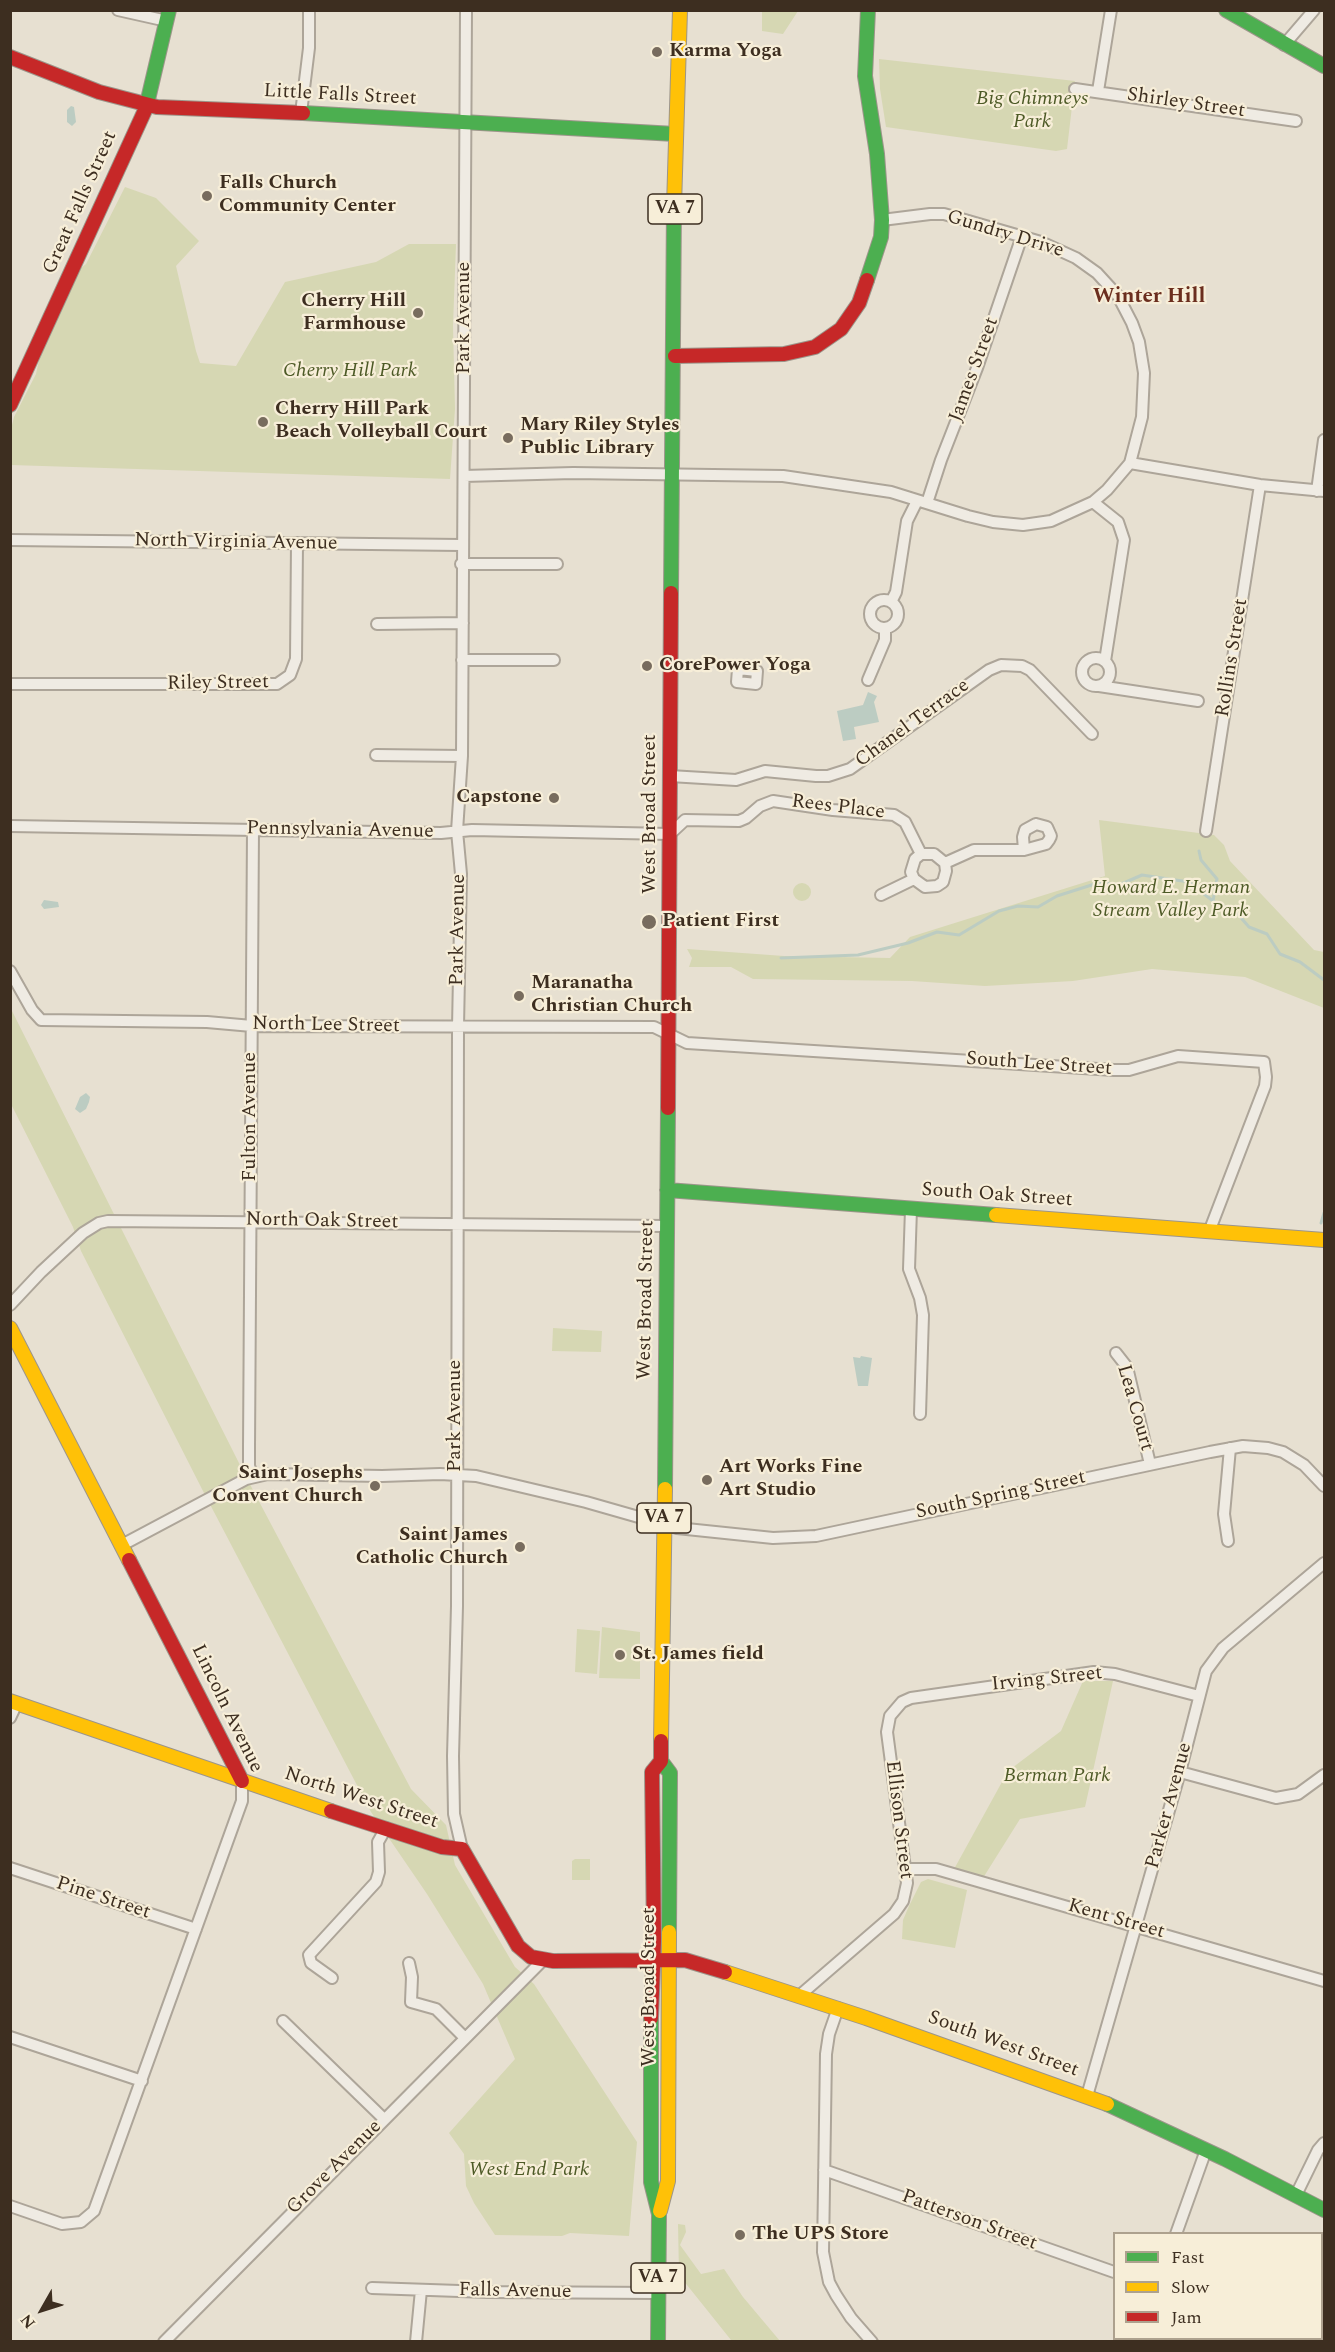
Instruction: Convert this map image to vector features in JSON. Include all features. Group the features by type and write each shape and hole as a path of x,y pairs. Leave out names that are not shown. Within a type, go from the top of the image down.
{"main road":[{"name":"West Broad Street","path":"658,2342 659,2214 668,2181 670,1773 661,1761 675,356 675,134 678,120 680,10"},
{"path":"675,356 784,354 814,347 830,338 850,318 859,303 881,237 882,220 877,154 865,76 868,10"},
{"path":"1226,10 1324,66"},
{"name":"Great Falls Street","path":"10,405 147,106 168,16"},
{"name":"Little Falls Street","path":"10,57 99,92 147,106 675,134"},
{"name":"South Oak Street","path":"667,1190 1318,1240"},
{"name":"Lincoln Avenue","path":"10,1328 242,1781"},
{"name":"North West Street","path":"14,1702 442,1847 462,1849"},
{"name":"West Broad Street","path":"659,2214 651,2182 654,1807 652,1772 661,1761"},
{"path":"462,1849 518,1946 531,1957 543,1960 653,1959"},
{"name":"South West Street","path":"653,1959 685,1960 838,2008 1087,2096 1206,2150 1324,2210"}],"street":[{"path":"118,10 168,16"},
{"path":"302,113 309,48 309,10"},
{"name":"Park Avenue","path":"462,1849 454,1814 453,1756 457,1606 458,1027 461,874 457,831 462,756 461,545 464,476 466,10"},
{"path":"1098,91 1111,10"},
{"path":"1284,45 1314,10"},
{"name":"Shirley Street","path":"1075,89 1296,121"},
{"name":"Gundry Drive","path":"882,220 944,214 1052,246 1076,258 1107,283 1124,305 1139,342 1144,373 1142,417 1130,463"},
{"name":"James Street","path":"891,602 896,592 907,520 922,502 941,460 984,349 1022,236"},
{"path":"464,476 563,473 783,476 891,492 993,522 1023,525 1051,521 1093,502 1107,490 1130,463 1260,485 1321,491 1324,440"},
{"name":"Rollins Street","path":"1206,831 1260,485"},
{"path":"1093,502 1118,522 1124,540 1105,662"},
{"name":"North Virginia Avenue","path":"10,540 461,545"},
{"name":"Riley Street","path":"10,684 277,684 290,675 296,659 297,543"},
{"path":"461,564 557,564"},
{"path":"883,600 891,602 896,608 897,619 893,625 885,629 874,625 870,613 874,604 883,600"},
{"path":"377,624 463,623"},
{"path":"868,680 885,640 885,629"},
{"path":"1099,687 1109,678 1110,669 1105,662 1092,659 1082,669 1086,682 1090,685 1099,687 1198,701"},
{"path":"462,660 554,660"},
{"name":"Chanel Terrace","path":"670,776 736,780 765,771 816,777 850,769 989,670 1001,665 1022,666 1030,670 1092,734"},
{"path":"376,755 462,756"},
{"name":"Rees Place","path":"670,834 685,820 740,821 766,802 773,801 833,810 894,815 905,822 921,854"},
{"name":"Pennsylvania Avenue","path":"10,826 670,834"},
{"name":"Fulton Avenue","path":"253,829 249,1446 249,1466 253,1476"},
{"path":"945,863 974,850 1024,850"},
{"path":"921,854 934,854 945,863 945,877 937,886 925,887 914,879 912,866 921,854"},
{"path":"881,895 914,879"},
{"name":"North Lee Street","path":"10,971 32,1010 41,1020 207,1022 252,1026 654,1027 669,1034"},
{"name":"South Lee Street","path":"669,1034 687,1043 1114,1070 1129,1070 1165,1058 1188,1055 1264,1062 1265,1086 1209,1232"},
{"path":"911,1209 909,1269 920,1298 923,1315 920,1414"},
{"name":"North Oak Street","path":"10,1305 82,1233 99,1223 108,1221 667,1226"},
{"name":"Lea Court","path":"1116,1353 1126,1367 1150,1464"},
{"name":"South Spring Street","path":"253,1476 268,1474 382,1476 456,1474 476,1476 677,1528 773,1538 816,1536 1230,1448 1261,1447 1282,1452 1304,1465 1324,1486"},
{"path":"1228,1541 1224,1514 1230,1448"},
{"path":"122,1545 253,1476"},
{"name":"Parker Avenue","path":"1087,2096 1180,1772 1206,1671 1223,1648 1324,1563"},
{"name":"Irving Street","path":"965,1690 1085,1672 1101,1672 1199,1696"},
{"name":"Ellison Street","path":"799,1996 898,1909 906,1892 887,1732 888,1723 896,1708 911,1698 965,1690"},
{"path":"10,1718 14,1702"},
{"path":"1180,1772 1276,1798 1298,1794 1324,1775"},
{"name":"Lincoln Avenue","path":"10,2206 62,2224 81,2222 88,2218 97,2205 242,1801 242,1781"},
{"path":"332,1978 311,1963 309,1955 377,1880 378,1842 386,1828"},
{"name":"Pine Street","path":"10,1868 196,1929"},
{"name":"Kent Street","path":"905,1869 936,1869 1324,1981"},
{"name":"Grove Avenue","path":"164,2342 543,1960"},
{"path":"409,1963 412,1977 411,2002 436,2009 465,2038"},
{"path":"838,2008 829,2034 826,2054 823,2252 825,2267 836,2295 851,2318 872,2342"},
{"path":"283,2021 384,2119"},
{"path":"10,2037 142,2081"},
{"path":"1296,2195 1318,2150 1324,2143"},
{"path":"1177,2232 1206,2150"},
{"name":"Patterson Street","path":"824,2170 1113,2272"},
{"name":"Falls Avenue","path":"372,2288 488,2292 658,2293"},
{"path":"416,2342 421,2290"}],"green space":[{"path":"762,10 798,11 783,34 762,31"},
{"name":"Big Chimneys Park","path":"879,59 1075,81 1067,149 1056,151 886,127 880,89"},
{"name":"Cherry Hill Park","path":"125,187 156,198 199,241 176,266 200,363 236,366 285,282 376,262 409,244 456,244 453,326 455,409 450,479 11,465 11,429 14,417 36,374 39,360 59,309 81,268 86,264"},
{"name":"Howard E. Herman Stream Valley Park","path":"1099,820 1214,835 1224,845 1230,861 1314,950 1324,952 1324,1008 1245,977 1152,969 1073,981 985,986 912,981 753,979 731,967 689,967 692,958 687,949 784,956 890,958 910,937 1105,876"},
{"path":"802,883 808,886 811,892 808,898 802,901 796,898 793,892 796,886"},
{"name":"West End Park","path":"10,1007 244,1473 411,1789 446,1825 455,1865 515,1967 534,1984 637,2142 629,2236 570,2233 562,2236 495,2235 474,2203 466,2186 464,2154 449,2133 515,2059 483,1984 427,1894 371,1812 203,1491 81,1251 73,1227 11,1104"},
{"path":"553,1328 602,1331 601,1352 552,1351"},
{"name":"St. James field","path":"602,1627 640,1632 640,1679 599,1678"},
{"path":"577,1629 600,1631 597,1674 575,1672"},
{"name":"Berman Park","path":"1083,1681 1113,1681 1085,1807 1020,1819 983,1878 953,1871 1008,1771 1061,1731"},
{"path":"590,1859 590,1880 572,1880 572,1861"},
{"path":"928,1879 967,1890 955,1948 902,1939 903,1920 909,1906 921,1882"},
{"path":"678,2224 685,2225 686,2232 680,2245 701,2274 724,2269 743,2297 780,2341 733,2342 731,2340 679,2275"}],"shaded area":[{"path":"71,106 74,107 76,122 72,126 67,122 67,110"},
{"path":"868,692 877,696 874,702 879,722 854,727 856,739 843,741 837,711 863,705"},
{"path":"44,900 58,902 59,907 44,909 41,905"},
{"path":"86,1093 90,1097 89,1102 86,1109 80,1113 75,1109 80,1097"},
{"path":"861,1356 872,1358 868,1386 858,1386 853,1357 860,1358"}],"waterway":[{"path":"1199,851 1201,860 1217,879 1213,901"},
{"path":"781,958 858,955 908,943 937,932 959,935 999,911 1018,906 1038,907 1057,896 1101,882 1119,885 1142,875 1189,882 1213,901 1236,912 1249,927 1267,934 1280,954 1300,962 1324,980"},
{"path":"1321,1223 1324,1213"}],"traffic: fast":[{"path":"146,108 169,10"},
{"path":"867,280 881,237 882,220 877,154 865,76 868,10"},
{"path":"1226,10 1324,66"},
{"path":"303,113 675,134"},
{"path":"671,593 674,206"},
{"path":"665,1489 668,1108"},
{"path":"667,1190 996,1215"},
{"path":"661,1761 670,1773 669,1932"},
{"path":"651,2018 651,2182 659,2214 658,2342"},
{"path":"1107,2104 1225,2159 1324,2210"}],"traffic: slow":[{"path":"674,206 680,10"},
{"path":"996,1215 1324,1240"},
{"path":"10,1328 129,1560"},
{"path":"661,1741 665,1489"},
{"path":"10,1701 331,1811"},
{"path":"660,2211 668,2181 669,1932"},
{"path":"725,1972 866,2018 1107,2104"}],"traffic: jam":[{"path":"10,57 99,92 157,107 303,113"},
{"path":"10,405 146,108"},
{"path":"675,356 784,354 815,347 841,329 859,303 867,280"},
{"path":"668,1108 671,593"},
{"path":"129,1560 242,1781"},
{"path":"651,2018 654,1941 652,1772 661,1761 661,1741"},
{"path":"331,1811 442,1847 462,1849 518,1946 531,1957 553,1961 685,1960 725,1972"}],"place":[{"name":"Karma Yoga","path":"657,52"},
{"name":"Falls Church Community Center","path":"207,196"},
{"name":"Cherry Hill Farmhouse","path":"418,313"},
{"name":"Cherry Hill Park Beach Volleyball Court","path":"263,422"},
{"name":"Mary Riley Styles Public Library","path":"508,438"},
{"name":"CorePower Yoga","path":"647,666"},
{"name":"Capstone","path":"554,798"},
{"name":"Patient First","path":"649,922"},
{"name":"Maranatha Christian Church","path":"519,996"},
{"name":"Art Works Fine Art Studio","path":"707,1480"},
{"name":"Saint Josephs Convent Church","path":"375,1486"},
{"name":"Saint James Catholic Church","path":"520,1547"},
{"name":"St. James field","path":"620,1655"},
{"name":"The UPS Store","path":"740,2235"}],"district":[{"name":"Winter Hill","path":"1149,298"}]}
